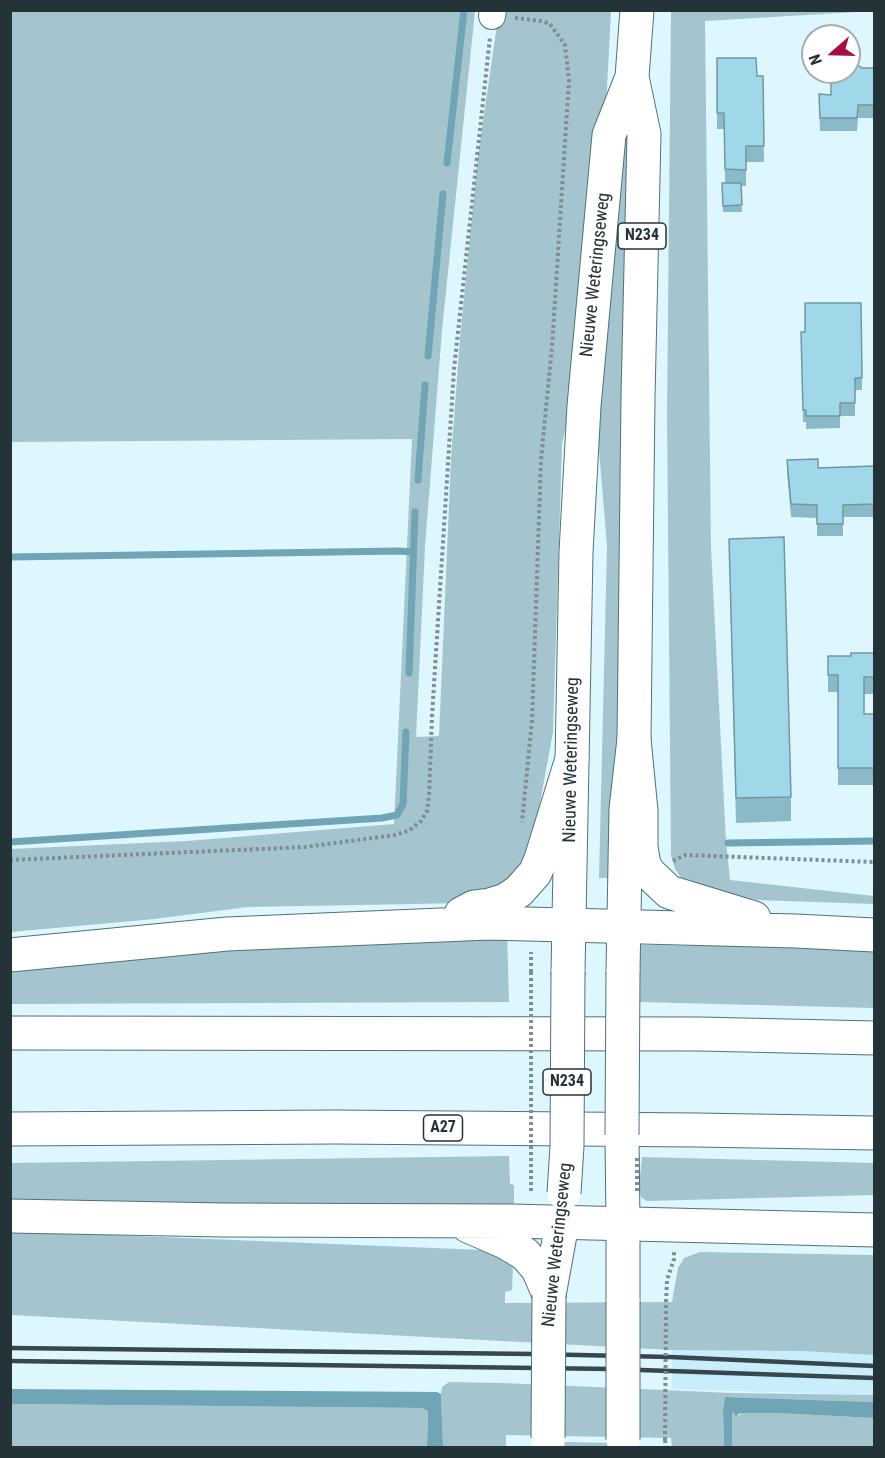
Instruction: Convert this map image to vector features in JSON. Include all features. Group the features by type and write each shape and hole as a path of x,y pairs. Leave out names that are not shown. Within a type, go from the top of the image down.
{"main road":[{"name":"Nieuwe Weteringseweg","path":"623,1444 623,928 626,809 634,739 644,134 632,76 637,10"},
{"name":"Nieuwe Weteringseweg","path":"548,1443 549,1295 563,1208 567,1146 568,926 576,552 588,350 609,135 632,76"},
{"path":"634,739 641,811 641,847 644,865 654,879 669,892 796,931"},
{"path":"438,925 474,907 506,900 529,881 542,860 572,759"},
{"path":"10,954 227,934 438,925 532,924 874,935"},
{"path":"10,1033 700,1034 874,1038"},
{"name":"A27","path":"10,1129 347,1127 874,1133"},
{"path":"10,1216 459,1222 520,1221 563,1208 623,1225 874,1230"},
{"path":"459,1222 519,1249 538,1269 549,1295"}],"path":[{"name":"Nieuwe Weteringseweg","path":"493,13 550,24 565,45 569,80 552,347 541,460 532,721 522,826"},
{"path":"10,860 305,847 395,835 410,830 421,821 427,811 454,369 493,13"},
{"name":"Nieuwe Weteringseweg","path":"531,1193 532,924"},
{"path":"666,1302 666,1448"}],"shaded area":[{"path":"10,11 475,11 442,330 425,547 416,737 439,736 451,459 460,338 478,156 499,11 611,11 604,145 584,342 562,444 553,732 532,846 526,860 503,885 466,903 248,907 154,919 11,932 11,849 187,841 394,824 412,439 11,442"},
{"path":"671,11 874,11 705,21 711,548 726,842 730,880 874,896 874,904 756,900 717,892 684,882 675,869 671,855 667,416"},
{"path":"631,130 617,878 599,878 607,546 597,426 618,139"},
{"path":"507,931 509,1002 11,1004 10,964"},
{"path":"640,945 874,947 874,1008 640,1002"},
{"path":"509,1156 510,1184 514,1185 514,1215 11,1204 11,1163"},
{"path":"642,1157 874,1163 874,1195 647,1201 641,1197 639,1186"},
{"path":"10,1231 483,1250 495,1252 513,1265 512,1290 505,1292 505,1303 672,1302 678,1268 684,1258 700,1252 874,1255 874,1355 803,1351 672,1350 11,1315"},
{"path":"672,1350 803,1351 874,1355 874,1395 672,1389"},
{"path":"449,1382 732,1393 874,1395 874,1402 725,1397 724,1447 672,1447 671,1438 506,1435 506,1447 443,1448 441,1393 442,1387"},
{"path":"10,1389 437,1392 441,1394 443,1447 427,1447 428,1411 422,1408 11,1404"},
{"path":"725,1397 874,1402 874,1418 742,1413 736,1418 734,1412 732,1413 732,1447 724,1447"},
{"path":"10,1404 422,1408 428,1410 427,1447 11,1447"},
{"path":"735,1411 736,1417 742,1413 776,1413 874,1418 874,1447 732,1447 732,1413"},
{"path":"565,1442 613,1443 613,1447 564,1448"}],"building":[{"path":"717,58 756,58 757,76 763,76 764,146 746,146 746,170 725,169 724,113 717,113"},
{"path":"861,67 874,68 874,105 858,105 857,118 820,118 819,94 831,95 831,84 861,84"},
{"path":"722,183 741,183 742,205 723,206"},
{"path":"805,303 861,303 862,378 855,378 855,403 840,403 840,416 806,416 806,410 803,410 801,332 805,332"},
{"path":"818,459 818,468 874,466 874,504 843,505 843,524 817,524 817,505 791,504 787,460"},
{"path":"784,537 791,797 736,798 729,539"},
{"path":"851,653 874,653 874,677 864,677 864,714 874,714 874,768 838,768 838,675 828,675 828,656 851,656"}],"waterway":[{"path":"447,163 464,10"},
{"path":"428,356 443,194"},
{"path":"418,480 425,385"},
{"path":"409,673 415,512"},
{"path":"10,557 413,552"},
{"path":"10,842 382,818 397,815 403,804 406,732"},
{"path":"728,843 874,841"}],"railway":[{"path":"10,1348 533,1354 670,1357 874,1366"},
{"path":"10,1361 611,1369 874,1378"}]}
